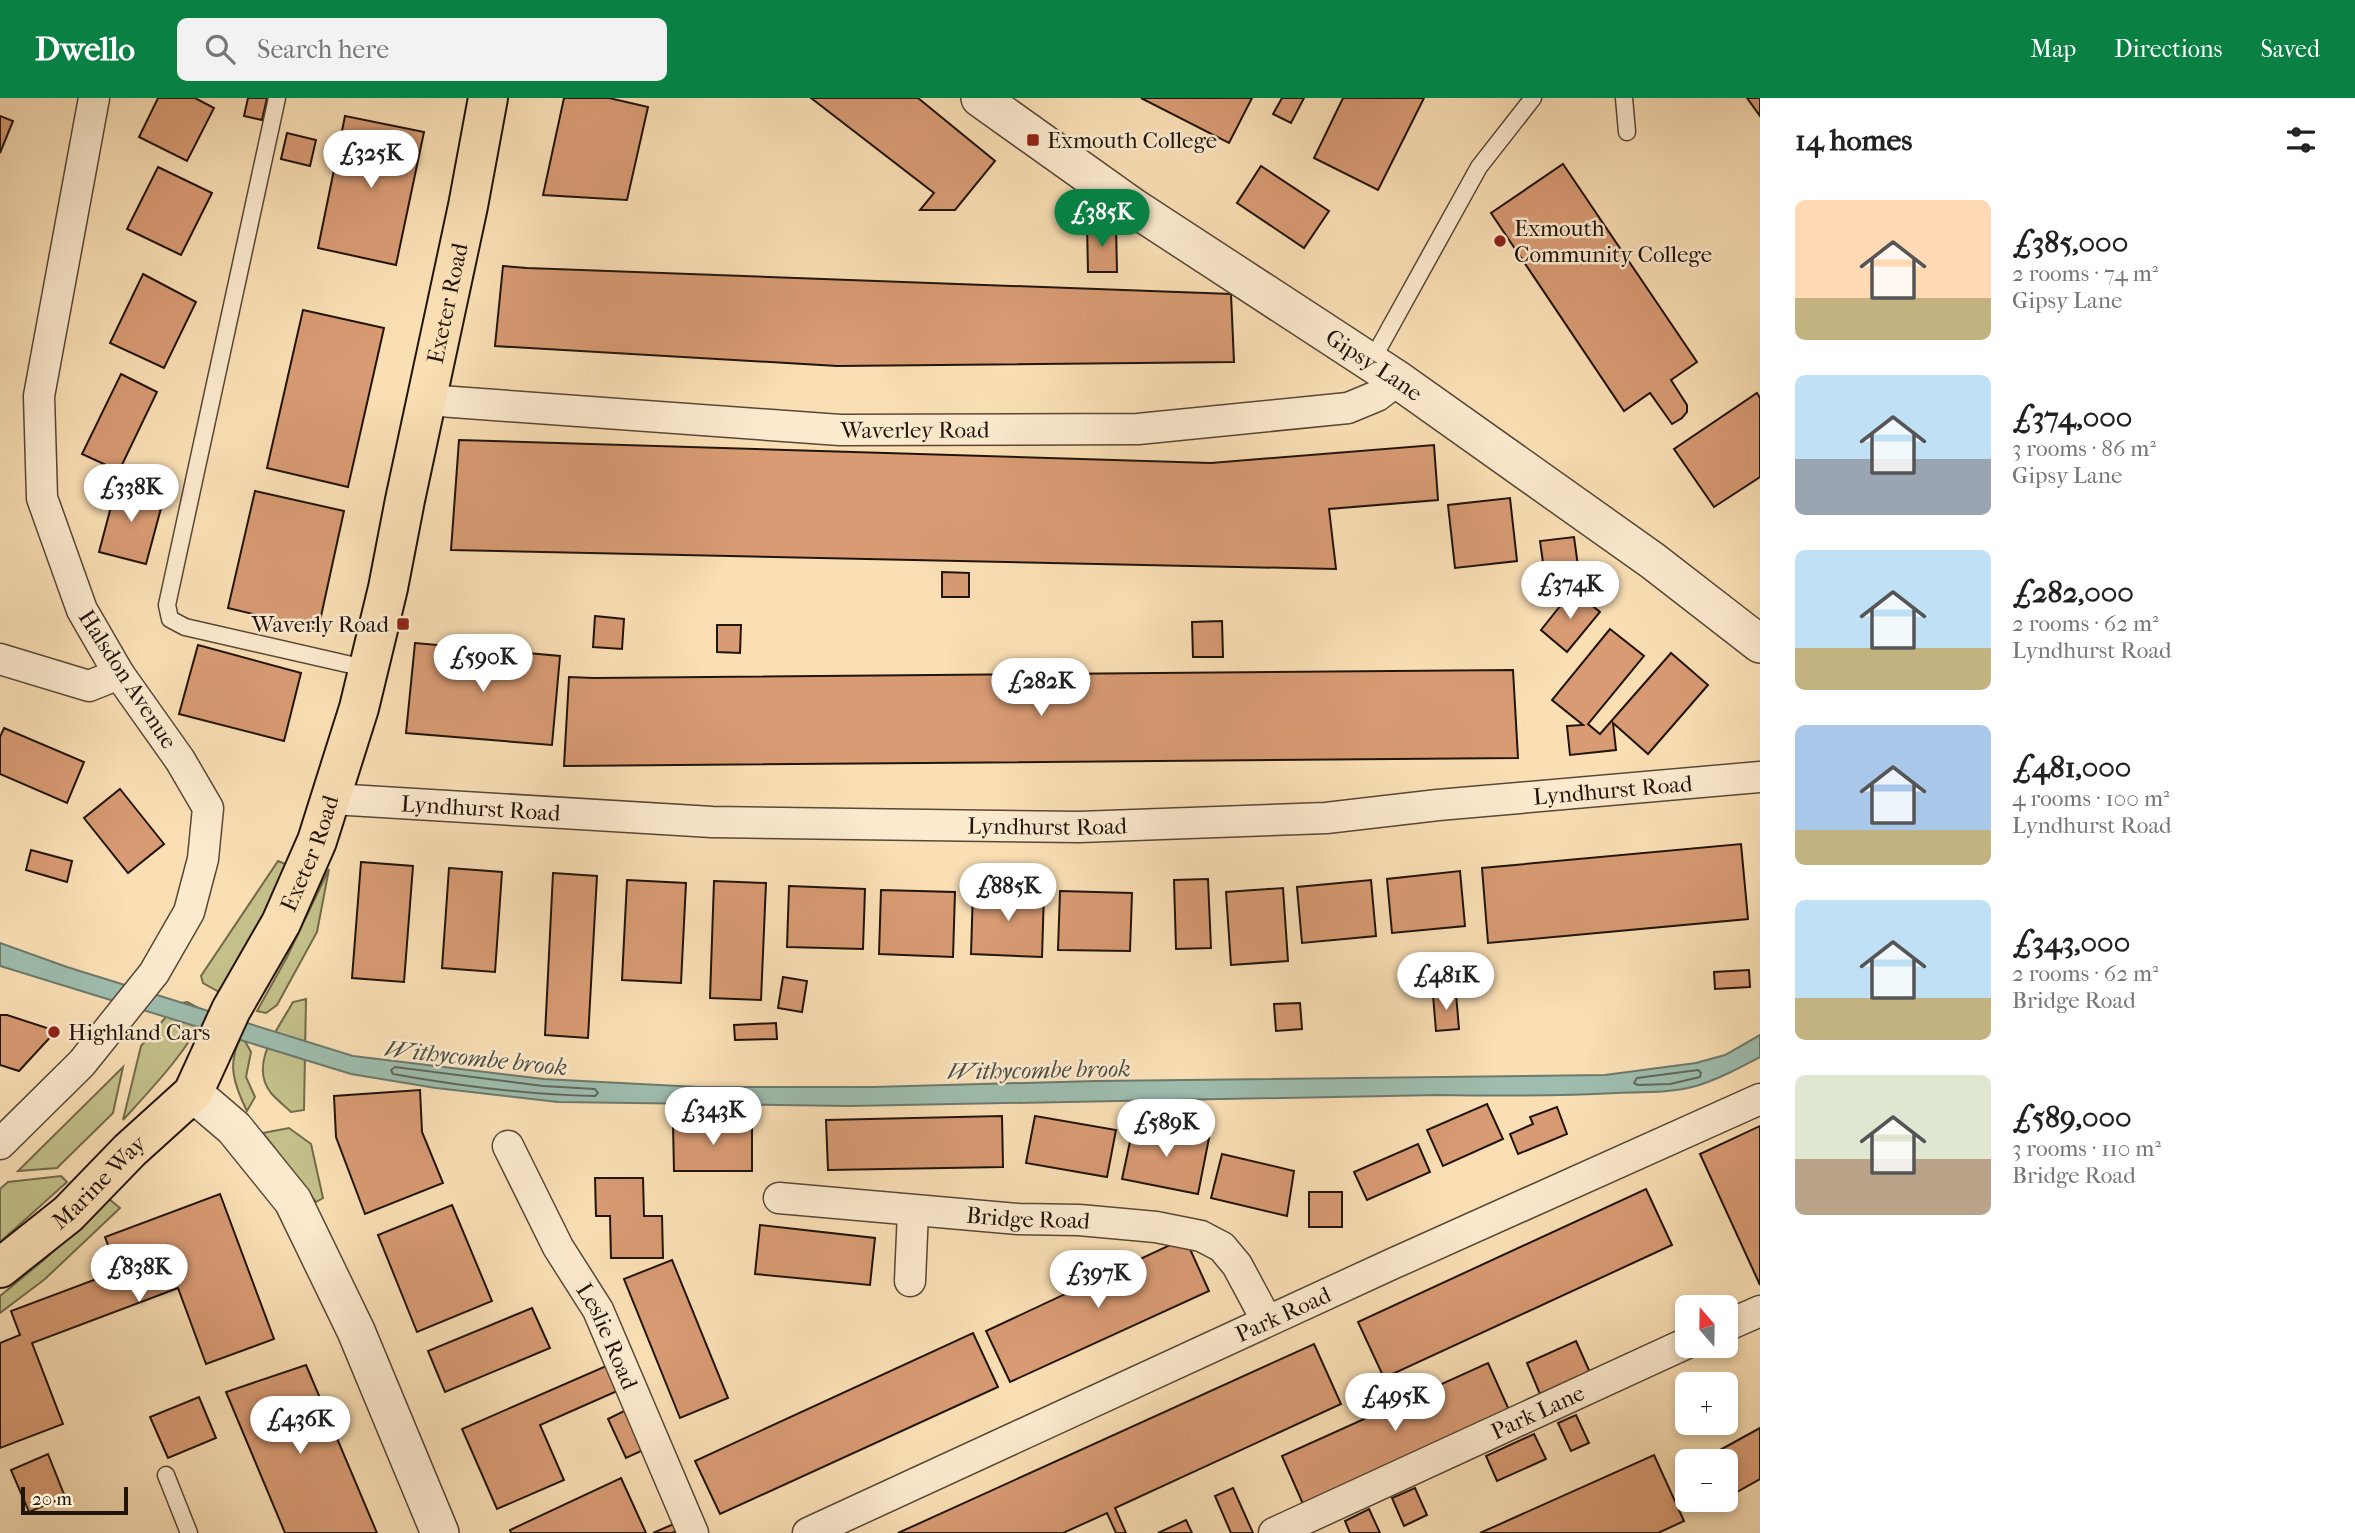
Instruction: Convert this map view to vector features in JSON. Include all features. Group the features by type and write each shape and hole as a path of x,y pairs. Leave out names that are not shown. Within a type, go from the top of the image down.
{"highway":[{"name":"Exeter Road","path":"193,1093 231,1010 281,923 317,841 332,799 369,669 388,588 468,206 481,100"},
{"name":"Marine Way","path":"0,1268 68,1214 130,1150 193,1093"}],"street":[{"name":"Halsdon Avenue","path":"0,1144 82,1063 154,973 189,912 203,859 208,808 180,760 119,674 82,610 42,498 39,396 94,98"},
{"name":"Gipsy Lane","path":"980,98 1133,207 1384,371 1653,561 1760,644"},
{"name":"Waverley Road","path":"426,400 841,430 1139,429 1348,408 1377,396 1384,371"},
{"path":"0,659 89,686 119,674"},
{"name":"Lyndhurst Road","path":"332,799 712,822 1079,827 1326,818 1760,778"},
{"path":"193,1093 234,1128 293,1202 356,1331 440,1533"},
{"name":"Park Road","path":"808,1533 1760,1099"},
{"name":"Leslie Road","path":"508,1146 558,1247 598,1310 692,1533"},
{"name":"Bridge Road","path":"779,1198 1018,1219 1079,1220 1156,1227 1200,1236 1222,1247 1237,1265 1268,1321"},
{"path":"910,1281 913,1211"},
{"path":"1738,1321 1760,1311"},
{"name":"Park Lane","path":"1274,1533 1675,1349"}],"lane":[{"path":"277,98 167,605 170,619 185,627 369,669"},
{"path":"1384,371 1479,167 1533,98"},
{"path":"1624,98 1627,132"},
{"path":"166,1475 189,1533"}],"shaded area":[{"path":"278,861 288,865 272,901 219,992 203,983 201,976"},
{"path":"329,869 317,932 277,1005 266,1013 257,1011 287,957"},
{"path":"306,999 304,1110 291,1112 271,1093 265,1082 264,1058 293,1002"},
{"path":"187,1002 206,1012 198,1027 169,1069 123,1120 141,1046 177,1004"},
{"path":"242,1036 251,1052 246,1077 255,1097 247,1111 235,1083 233,1064"},
{"path":"123,1067 113,1113 57,1168 18,1171"},
{"path":"289,1128 311,1144 323,1198 316,1202 263,1133"},
{"path":"61,1176 67,1182 0,1242 0,1189 8,1182"},
{"path":"109,1199 120,1208 45,1279 0,1313 0,1296 45,1259"}],"water":[{"path":"0,943 67,967 353,1056 544,1079 698,1087 873,1087 1097,1081 1605,1075 1696,1063 1725,1055 1760,1035 1760,1057 1721,1077 1696,1086 1647,1092 849,1106 558,1102 436,1088 351,1074 0,966"}],"building":[{"path":"158,98 195,98 214,108 187,161 139,137"},
{"path":"248,98 267,98 262,120 244,116"},
{"path":"564,98 609,98 648,107 627,200 543,195"},
{"path":"811,98 918,98 995,161 955,210 920,210 934,193"},
{"path":"1141,98 1252,98 1229,143"},
{"path":"1282,98 1304,98 1291,123 1273,114"},
{"path":"1343,98 1424,98 1378,190 1314,158"},
{"path":"1747,98 1760,98 1760,116"},
{"path":"0,116 13,121 0,153"},
{"path":"345,116 424,132 396,265 318,248"},
{"path":"287,133 316,140 310,166 281,159"},
{"path":"1563,164 1697,362 1671,380 1687,405 1687,412 1672,424 1650,393 1624,411 1491,213"},
{"path":"1261,166 1329,211 1304,248 1237,203"},
{"path":"158,167 212,193 181,255 127,229"},
{"path":"1087,225 1116,225 1117,272 1088,272"},
{"path":"503,266 1231,294 1234,362 837,366 495,346"},
{"path":"143,274 196,302 164,368 110,343"},
{"path":"303,310 384,328 348,487 267,468"},
{"path":"121,374 157,392 119,471 82,454"},
{"path":"1757,393 1760,398 1760,477 1714,507 1674,449"},
{"path":"459,440 1211,463 1434,445 1438,500 1329,509 1336,569 451,550"},
{"path":"117,484 164,497 146,564 99,552"},
{"path":"255,491 344,511 318,630 228,608"},
{"path":"1510,498 1517,561 1455,568 1448,505"},
{"path":"1574,537 1578,566 1544,570 1540,541"},
{"path":"942,572 969,573 969,597 942,597"},
{"path":"1573,590 1600,612 1567,652 1541,630"},
{"path":"595,616 624,619 622,649 593,647"},
{"path":"1222,621 1223,657 1193,657 1192,622"},
{"path":"717,625 741,625 740,653 717,652"},
{"path":"1610,629 1644,656 1588,724 1600,734 1671,653 1708,685 1648,754 1613,723 1616,750 1570,755 1567,726 1583,725 1552,700"},
{"path":"415,643 560,656 552,745 406,733"},
{"path":"198,645 301,673 284,741 179,714"},
{"path":"1513,670 1518,758 564,766 569,677"},
{"path":"4,728 84,762 67,803 0,774 0,737"},
{"path":"120,789 164,844 128,873 84,818"},
{"path":"1741,844 1748,919 1488,943 1482,868"},
{"path":"31,850 72,861 67,882 26,870"},
{"path":"361,862 413,866 404,982 352,978"},
{"path":"449,868 502,872 495,972 442,968"},
{"path":"1460,871 1465,926 1392,933 1387,879"},
{"path":"553,873 597,876 588,1038 545,1035"},
{"path":"1208,879 1211,948 1176,949 1174,880"},
{"path":"627,880 686,883 681,983 622,980"},
{"path":"1371,880 1376,936 1302,943 1297,887"},
{"path":"714,881 766,883 761,1000 710,998"},
{"path":"789,886 865,889 863,949 787,947"},
{"path":"1283,888 1288,961 1231,965 1226,892"},
{"path":"881,890 955,892 953,957 879,954"},
{"path":"973,890 1044,892 1042,957 971,954"},
{"path":"1060,891 1132,893 1130,951 1058,950"},
{"path":"1749,970 1750,987 1715,989 1714,972"},
{"path":"783,977 807,981 802,1012 778,1008"},
{"path":"1456,994 1459,1029 1436,1031 1433,995"},
{"path":"1300,1003 1302,1029 1276,1031 1274,1004"},
{"path":"0,1015 56,1031 19,1071 0,1065"},
{"path":"776,1023 777,1039 735,1040 734,1025"},
{"path":"420,1090 422,1132 443,1183 365,1214 336,1137 334,1096"},
{"path":"1487,1104 1503,1139 1443,1166 1427,1130"},
{"path":"1557,1107 1567,1134 1518,1154 1510,1134 1533,1124 1530,1117"},
{"path":"1002,1116 1003,1167 828,1170 826,1120"},
{"path":"1035,1116 1116,1130 1107,1177 1026,1163"},
{"path":"752,1123 752,1171 674,1171 673,1124"},
{"path":"1134,1123 1209,1138 1198,1194 1122,1179"},
{"path":"1760,1126 1760,1285 1700,1154"},
{"path":"1418,1144 1430,1172 1367,1200 1354,1172"},
{"path":"1222,1154 1294,1171 1287,1216 1211,1198"},
{"path":"595,1178 643,1178 644,1216 662,1216 663,1258 611,1258 610,1216 596,1216"},
{"path":"1646,1189 1672,1245 1384,1378 1358,1322"},
{"path":"1309,1192 1342,1192 1342,1227 1309,1227"},
{"path":"220,1194 274,1339 206,1364 178,1288 32,1343 63,1424 0,1448 0,1343 20,1335 11,1311 118,1271 105,1237"},
{"path":"452,1205 492,1301 417,1332 378,1235"},
{"path":"760,1225 875,1238 870,1285 755,1274"},
{"path":"1185,1238 1209,1291 1010,1382 986,1331"},
{"path":"672,1260 728,1398 680,1418 624,1279"},
{"path":"532,1308 550,1348 445,1392 428,1351"},
{"path":"973,1333 998,1387 720,1514 695,1461"},
{"path":"1576,1341 1592,1377 1542,1399 1527,1363"},
{"path":"1314,1344 1341,1404 1115,1508 1126,1533 1116,1533 1107,1513 1063,1533 898,1533"},
{"path":"613,1363 624,1388 540,1425 564,1480 497,1509 462,1429"},
{"path":"1488,1363 1509,1410 1303,1504 1282,1456"},
{"path":"306,1365 377,1533 285,1533 226,1392"},
{"path":"199,1397 216,1438 168,1458 150,1417"},
{"path":"632,1407 650,1447 626,1458 608,1419"},
{"path":"1576,1415 1589,1443 1571,1451 1558,1423"},
{"path":"1760,1428 1760,1479 1738,1491 1738,1449 1722,1449"},
{"path":"1534,1434 1546,1459 1497,1481 1486,1456"},
{"path":"48,1454 65,1497 29,1512 11,1470"},
{"path":"1654,1455 1675,1501 1675,1512 1680,1512 1684,1521 1658,1533 1480,1533"},
{"path":"621,1478 646,1533 511,1533 510,1530"},
{"path":"1233,1488 1253,1533 1231,1533 1215,1496"},
{"path":"1415,1488 1427,1515 1404,1526 1392,1498"},
{"path":"1369,1509 1380,1533 1350,1533 1345,1521"},
{"path":"1186,1520 1192,1533 1158,1533"},
{"path":"676,1523 679,1530 672,1533 653,1533"}],"place":[{"name":"Exmouth College","path":"1033,140"},
{"name":"Exmouth Community College","path":"1500,241"},
{"name":"Waverly Road","path":"403,624"},
{"name":"Highland Cars","path":"54,1032"}],"water label":[{"name":"Withycombe brook","path":"476,1058"},
{"name":"Withycombe brook","path":"1039,1070"}]}
